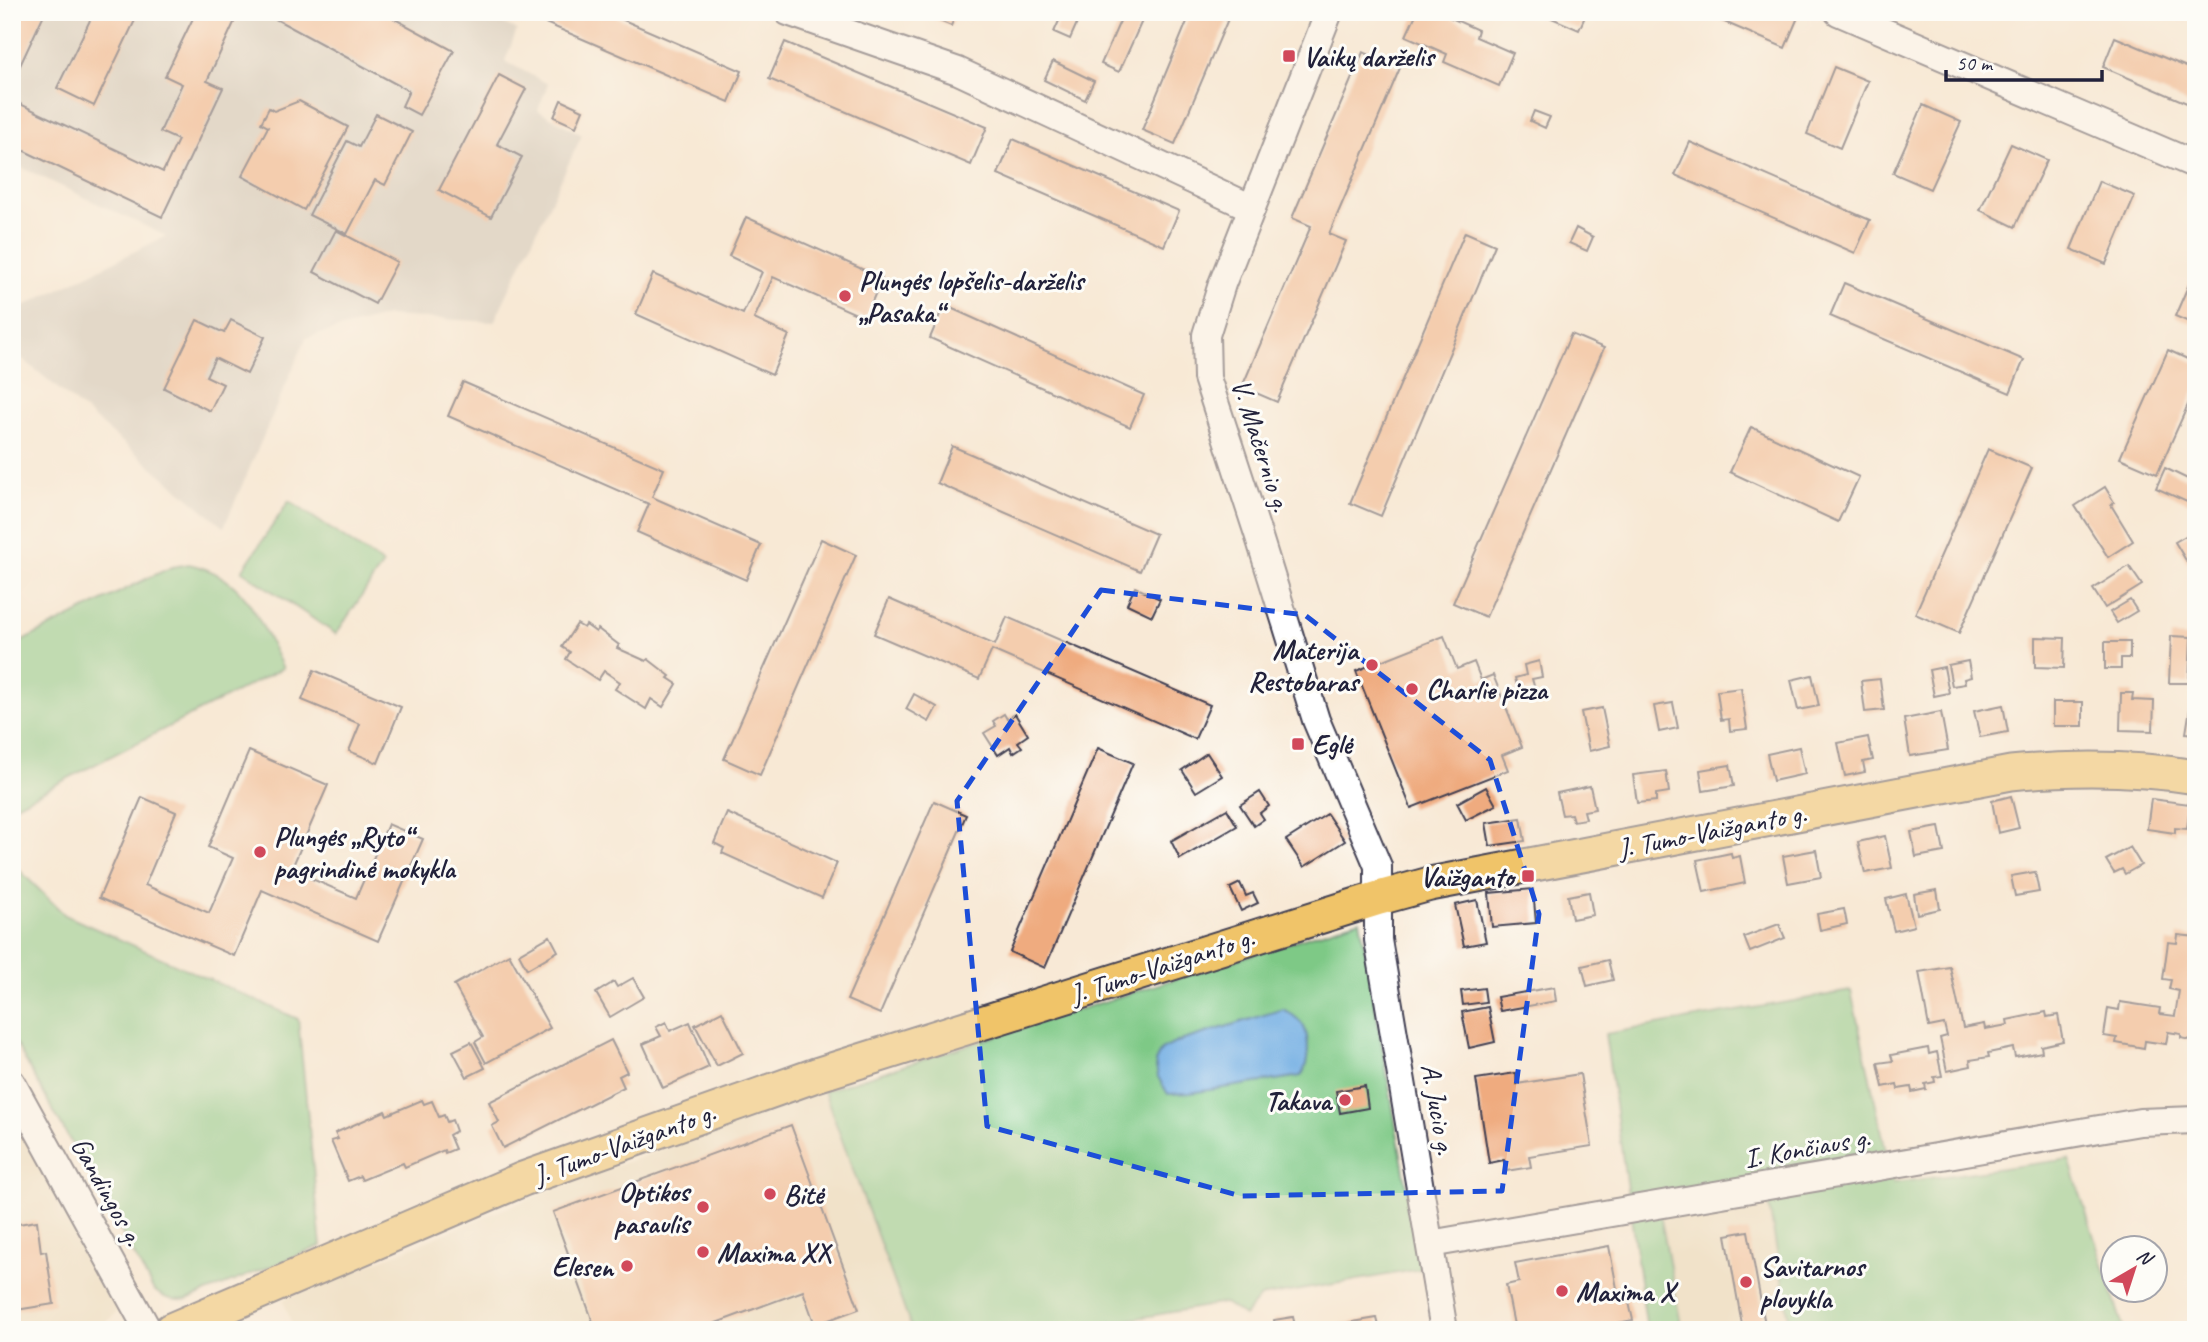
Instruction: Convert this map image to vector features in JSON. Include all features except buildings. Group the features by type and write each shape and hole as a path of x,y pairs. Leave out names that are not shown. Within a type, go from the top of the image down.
{"main road":[{"name":"J. Tumo-Vaižganto g.","path":"171,1330 523,1179 806,1079 1430,884 2011,773 2096,767 2196,777"}],"street":[{"path":"788,12 958,71 1252,208"},
{"name":"V. Mačernio g.","path":"1329,12 1222,284 1206,335 1207,378 1316,720 1378,866 1379,898"},
{"path":"1838,12 2196,165"},
{"name":"A. Jucio g.","path":"1379,898 1378,940 1444,1330"},
{"name":"Gandingos g.","path":"12,1083 148,1330"},
{"name":"I. Končiaus g.","path":"1430,1244 2129,1124 2196,1120"}],"highlighted area":[{"path":"1101,590 1305,615 1490,760 1539,914 1502,1191 1241,1196 987,1126 957,801"}],"shaded area":[{"path":"12,12 482,12 517,30 505,61 548,84 538,110 582,135 494,322 387,316 306,338 224,527 12,350 12,312 166,236 12,163"},
{"path":"824,1091 912,1330 294,1330 283,1300 560,1186"},
{"path":"12,1109 116,1299 116,1312 100,1330 12,1330"},
{"path":"1766,1194 1791,1330 1682,1330 1660,1214"}],"green space":[{"path":"289,501 383,564 336,634 242,571"},
{"path":"189,564 209,570 238,590 258,617 283,668 12,807 12,646 148,578 172,567"},
{"path":"12,863 65,915 298,1019 321,1246 187,1300 168,1299 153,1289 12,1037"},
{"path":"1360,920 1421,1269 1260,1297 1244,1316 1225,1303 1068,1330 912,1330 824,1091"},
{"path":"1851,991 1893,1183 2069,1159 2100,1255 2100,1304 2116,1304 2124,1330 1791,1330 1767,1195 1660,1214 1682,1330 1647,1330 1605,1034"}],"water":[{"path":"1283,1009 1300,1022 1306,1032 1307,1059 1301,1076 1168,1094 1158,1077 1155,1062 1161,1050 1177,1042"}],"place":[{"name":"Vaikų darželis","path":"1289,56"},
{"name":"Plungės lopšelis-darželis „Pasaka“","path":"845,296"},
{"name":"Materija Restobaras","path":"1372,665"},
{"name":"Charlie pizza","path":"1412,689"},
{"name":"Eglė","path":"1298,744"},
{"name":"Plungės „Ryto“ pagrindinė mokykla","path":"260,852"},
{"name":"Vaižganto","path":"1528,876"},
{"name":"Takava","path":"1345,1100"},
{"name":"Bitė","path":"770,1194"},
{"name":"Optikos pasaulis","path":"703,1207"},
{"name":"Maxima XX","path":"703,1252"},
{"name":"Elesen","path":"627,1266"},
{"name":"Savitarnos plovykla","path":"1746,1282"},
{"name":"Maxima X","path":"1562,1291"}]}
